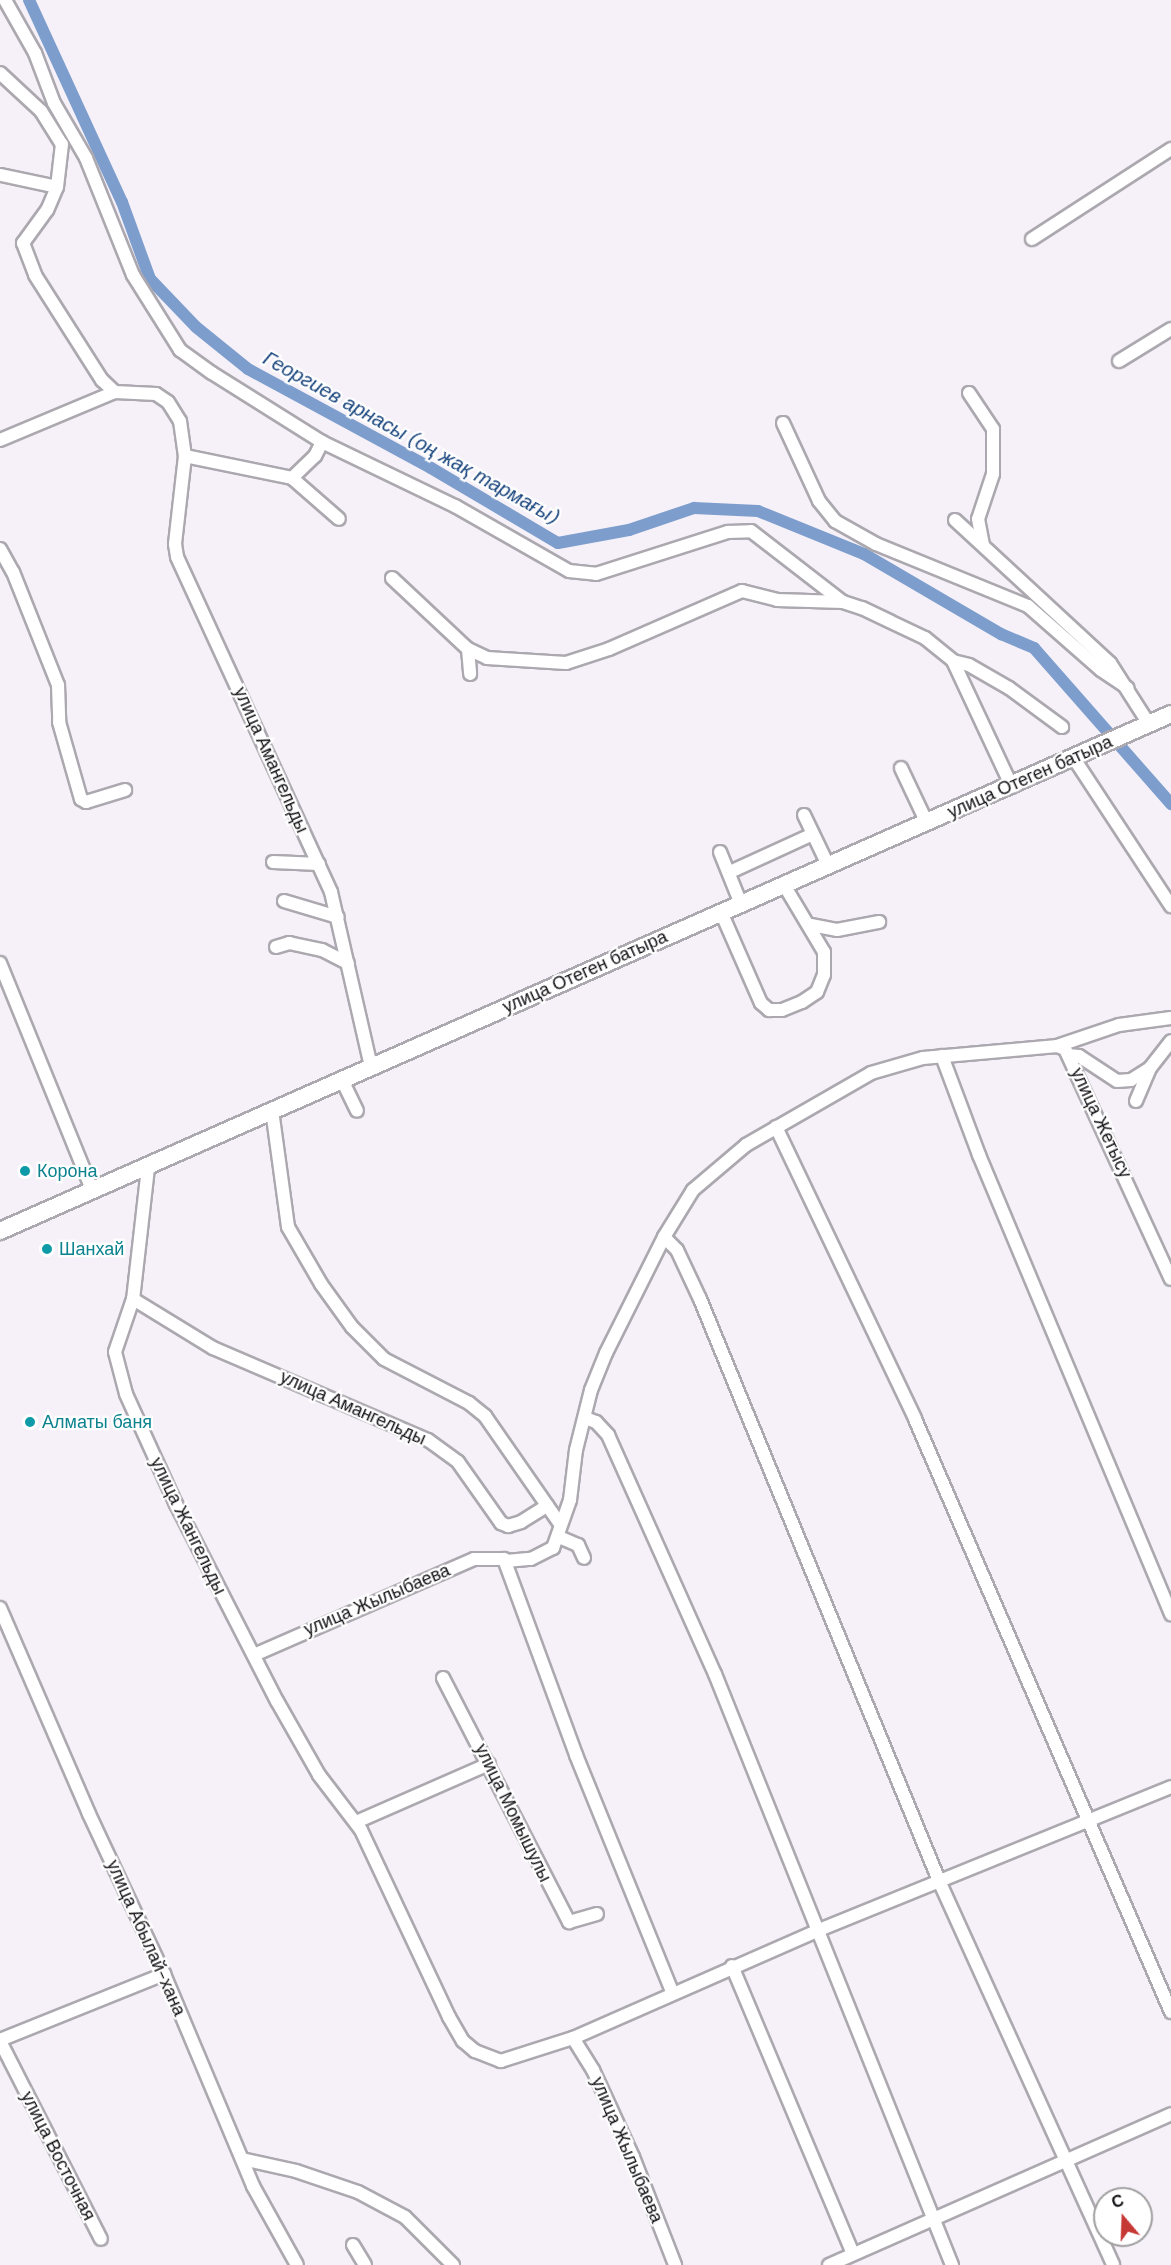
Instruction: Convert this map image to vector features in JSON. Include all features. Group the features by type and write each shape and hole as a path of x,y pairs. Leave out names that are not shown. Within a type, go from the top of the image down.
{"main road":[{"name":"улица Отеген батыра","path":"0,1231 148,1168 272,1110 828,864 1075,760 1171,714"}],"street":[{"path":"5,0 35,53 54,103 100,188 123,257 180,350 322,442 455,506 569,571 596,574 728,532 751,531 843,602 905,627 953,661 969,666 1009,688 1062,727"},
{"path":"0,73 41,111 62,144 57,187 47,210 23,243 27,258 92,367 115,392 0,440"},
{"path":"41,111 54,103"},
{"path":"1032,239 1171,149"},
{"path":"1,175 57,187"},
{"path":"1119,361 1171,329"},
{"name":"улица Амангельды","path":"115,392 156,394 168,402 180,421 185,456 175,544 177,557 319,864 338,917 371,1067"},
{"path":"969,393 993,429 993,474 978,519 983,545"},
{"path":"783,423 819,501 835,521 876,544 1028,606 1101,670 1128,688"},
{"path":"292,478 315,456 322,442"},
{"path":"185,456 292,478 339,519"},
{"path":"955,520 1110,663 1149,724"},
{"path":"0,549 17,582 58,685 59,722 81,799 86,802 125,790"},
{"path":"392,578 468,649 487,658 578,661 742,591 777,600 843,602"},
{"path":"468,649 471,674"},
{"path":"953,661 1012,787"},
{"path":"1075,760 1171,906"},
{"path":"901,768 927,823"},
{"path":"804,815 828,864"},
{"path":"730,872 813,834"},
{"path":"720,852 741,904"},
{"path":"273,862 319,864"},
{"path":"721,912 761,1003 769,1010 782,1010 817,992 824,975 824,952 810,925 784,885"},
{"path":"284,901 338,917"},
{"path":"810,925 837,930 879,922"},
{"path":"276,947 289,943 322,950 348,963"},
{"path":"0,963 92,1190"},
{"path":"560,1530 570,1500 585,1418 606,1353 664,1237 706,1175 776,1127 870,1073 942,1056 1057,1046 1119,1025 1171,1018"},
{"path":"1136,1101 1150,1068 1171,1041"},
{"name":"улица Жетысу","path":"1057,1046 1068,1055 1171,1279"},
{"path":"1068,1055 1079,1056 1117,1081 1131,1080 1150,1068"},
{"path":"942,1056 979,1155 1171,1615"},
{"path":"342,1080 357,1111"},
{"path":"272,1110 281,1198 288,1227 321,1284 352,1327 384,1359 469,1403 485,1416 547,1506 560,1530 578,1545 584,1558"},
{"path":"776,1127 915,1419 1171,2012"},
{"name":"улица Жангельды","path":"148,1168 133,1299 115,1352 126,1394 176,1504 254,1655 319,1775 356,1822 463,2041 490,2060 501,2061 573,2038 732,1966 1171,1787"},
{"path":"664,1237 677,1250 700,1299 940,1883 1068,2159 1113,2265"},
{"name":"улица Амангельды","path":"133,1299 213,1348 428,1440 458,1462 501,1523 508,1526 521,1522 547,1506"},
{"path":"585,1418 596,1422 608,1435 715,1674 952,2265"},
{"name":"улица Жылыбаева","path":"254,1655 293,1635 474,1559 506,1564 542,1555 553,1548 560,1530"},
{"path":"506,1564 576,1755 672,1992"},
{"name":"улица Абылай-хана","path":"2,1616 89,1814 164,1974 258,2197 297,2265"},
{"name":"улица Момышулы","path":"442,1678 489,1764 569,1922 597,1914"},
{"path":"356,1822 489,1764"},
{"path":"732,1966 854,2254"},
{"path":"0,2040 164,1974"},
{"name":"улица Жылыбаева","path":"573,2038 593,2070 633,2157 675,2265"},
{"name":"улица Восточная","path":"0,2040 101,2239"},
{"path":"829,2265 1171,2114"},
{"path":"242,2159 296,2170 358,2192 405,2217 453,2265"},
{"path":"353,2245 365,2265"}],"waterway":[{"name":"Георгиев арнасы (оң жақ тармағы)","path":"29,0 122,202 150,279 196,327 248,369 431,468 558,543 629,530 694,508 758,511 864,554 1001,634 1034,648 1171,804"}],"place":[{"name":"Корона","path":"25,1171"},
{"name":"Шанхай","path":"47,1249"},
{"name":"Алматы баня","path":"30,1422"}]}
